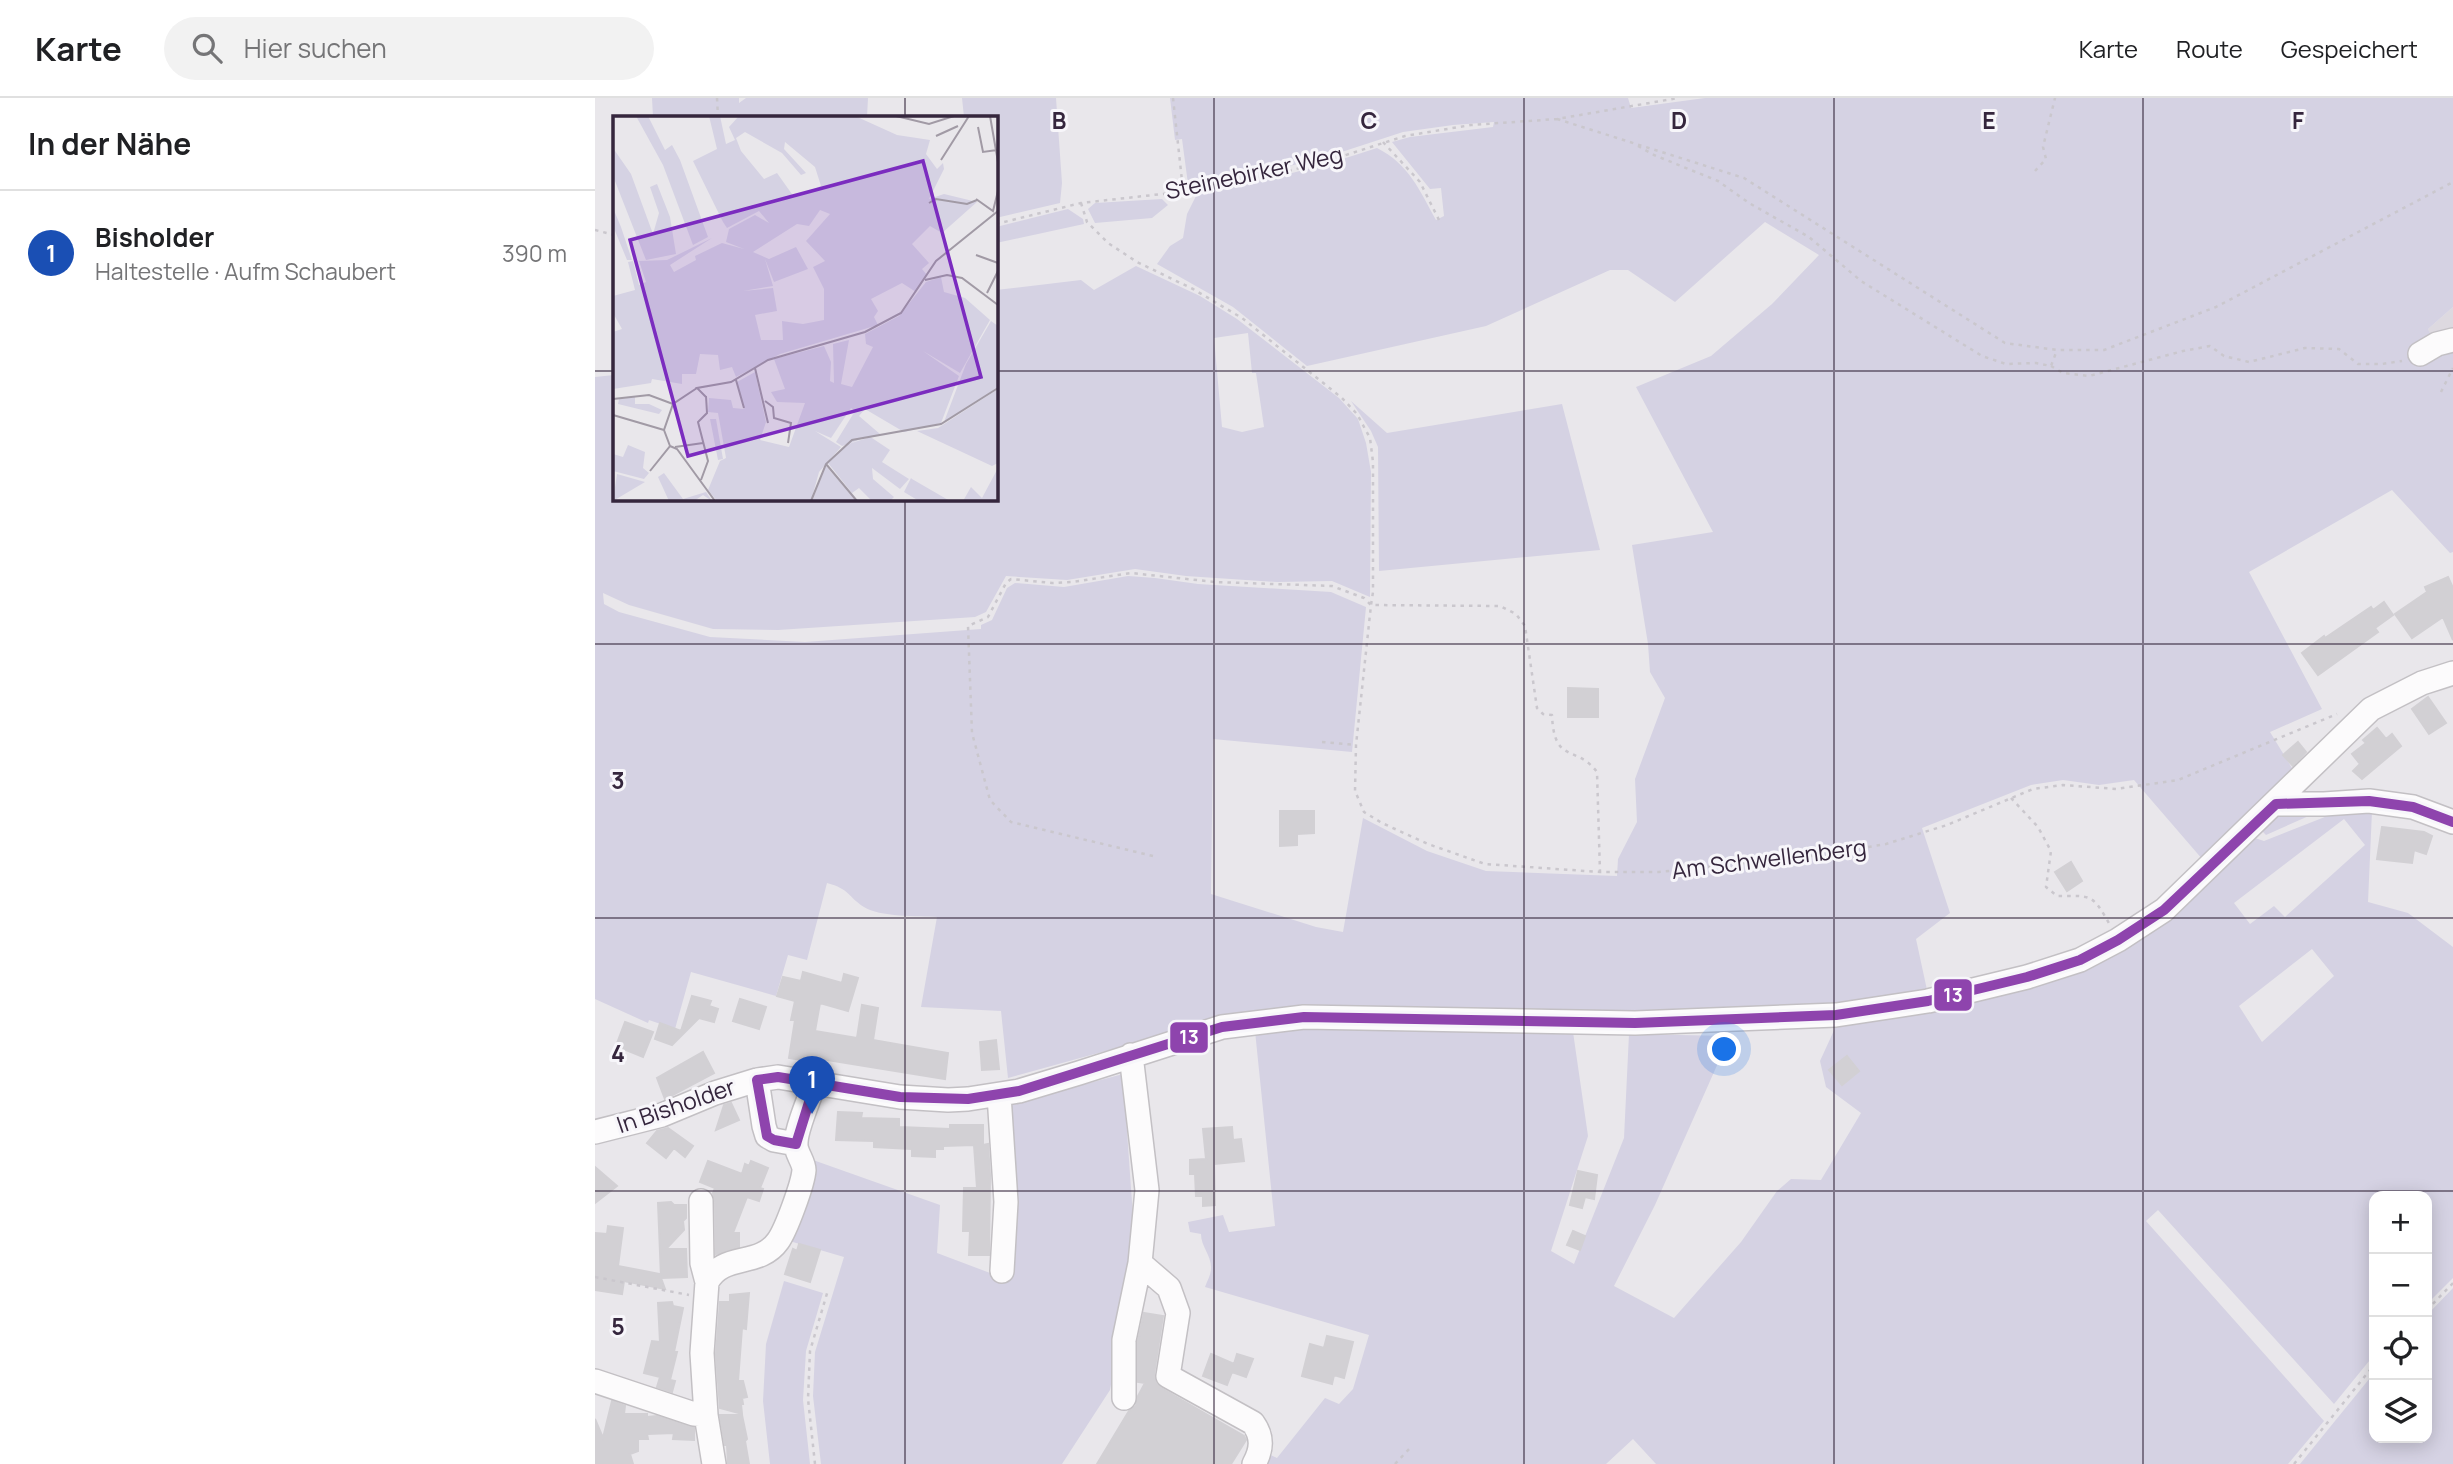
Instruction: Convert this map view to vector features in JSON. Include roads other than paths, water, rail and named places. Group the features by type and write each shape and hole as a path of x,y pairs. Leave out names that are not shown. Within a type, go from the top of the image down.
{"street":[{"path":"2420,354 2437,344 2453,340"},
{"name":"In Bisholder","path":"595,1132 653,1118 715,1093 757,1080 778,1077 900,1097 948,1100 1009,1093 1222,1027 1304,1017 1635,1023 1836,1015 1928,1001 2027,977 2080,961 2164,910 2371,709 2422,683 2453,673"},
{"path":"2276,804 2369,801 2413,807 2453,822"},
{"path":"1124,1398 1124,1340 1140,1263 1147,1190 1131,1055"},
{"name":"In Bisholder","path":"757,1080 767,1136 796,1144"},
{"path":"714,1464 706,1415 702,1353 707,1290 712,1273 733,1261 757,1258 770,1251 785,1229 804,1169 796,1144 815,1083"},
{"path":"1002,1271 1009,1093"},
{"path":"701,1201 702,1263 707,1290"},
{"path":"1140,1263 1170,1288 1178,1313 1168,1376 1253,1423 1260,1433 1260,1447 1254,1464"},
{"path":"595,1381 694,1414 706,1415"}],"place":[{"name":"Bisholder","path":"812,1114"}]}
